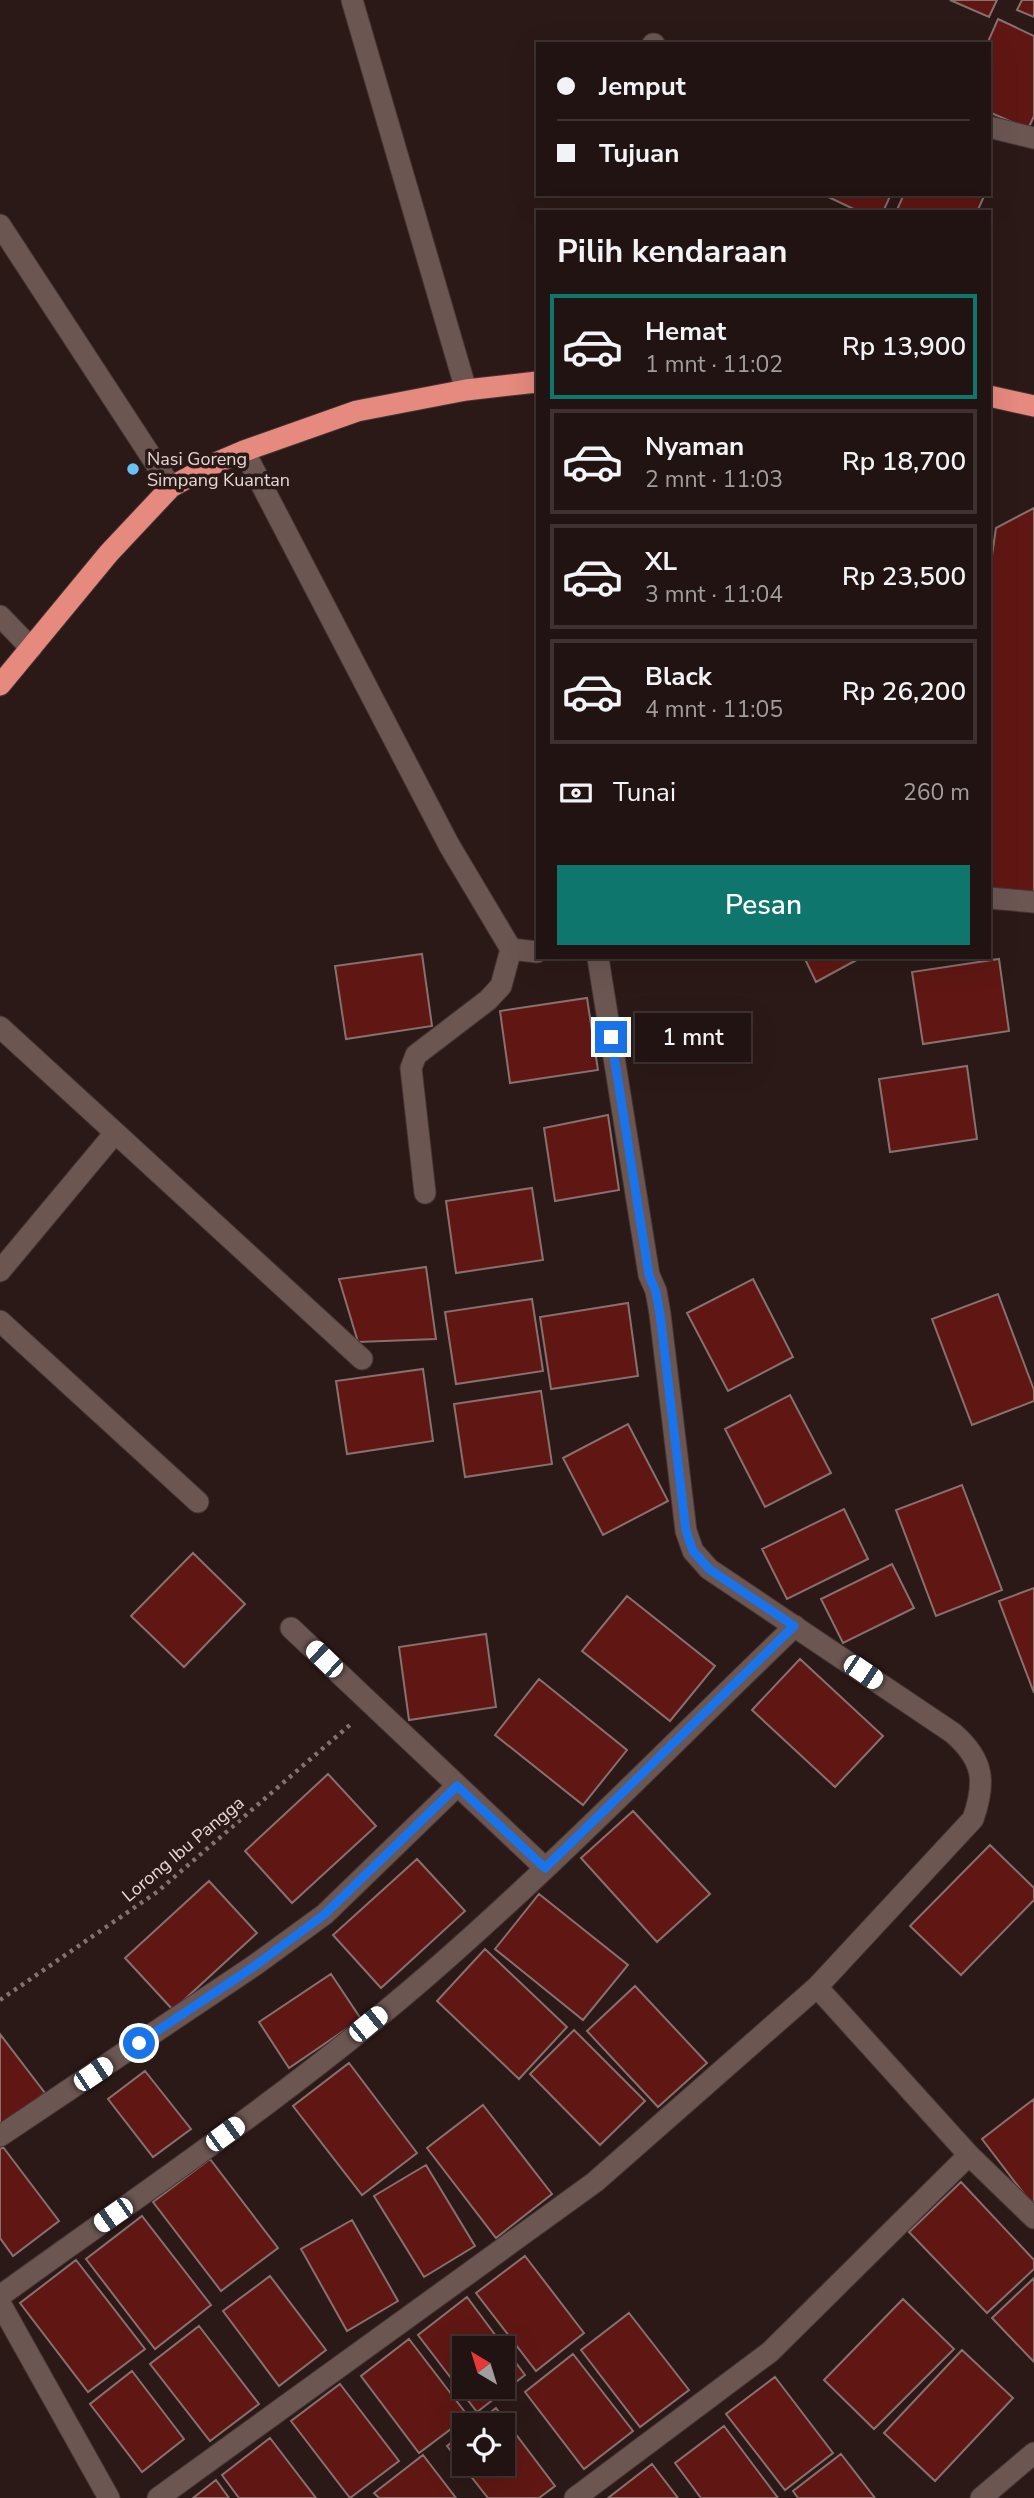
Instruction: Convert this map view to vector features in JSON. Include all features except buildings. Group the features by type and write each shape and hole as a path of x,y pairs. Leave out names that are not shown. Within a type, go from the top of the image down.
{"highway":[{"path":"0,685 110,553 171,487 244,451 357,411 466,390 536,382"},
{"path":"991,396 1034,406"}],"street":[{"path":"352,0 466,390"},
{"path":"991,127 1034,138"},
{"path":"0,225 171,487"},
{"path":"244,451 449,845 511,949 501,986 488,1000 416,1055 411,1068 425,1194"},
{"path":"0,615 31,648"},
{"path":"991,898 1034,902"},
{"path":"511,949 536,952"},
{"path":"158,2498 595,2182 817,1987 973,1819 982,1794 980,1774 967,1745 953,1733 709,1569 693,1551 686,1531 660,1314 656,1292 649,1275 599,959"},
{"path":"0,1027 362,1359"},
{"path":"0,1271 115,1133"},
{"path":"0,1321 198,1502"},
{"path":"0,2296 270,2102 427,1976 545,1868 794,1626"},
{"path":"291,1628 545,1868"},
{"path":"0,2136 256,1965 325,1914 457,1786"},
{"path":"817,1987 969,2155 1034,2218"},
{"path":"575,2498 770,2352 969,2155"},
{"path":"0,2303 109,2498"},
{"path":"981,2498 1034,2454"}],"path":[{"name":"Lorong Ibu Pangga","path":"0,2000 157,1892 373,1705"}],"place":[{"name":"Nasi Goreng Simpang Kuantan","path":"133,469"}],"route":[{"path":"139,2043 256,1965 325,1914 457,1786 545,1868 794,1626 709,1569 693,1551 686,1531 660,1314 656,1292 649,1275 611,1037"}]}
